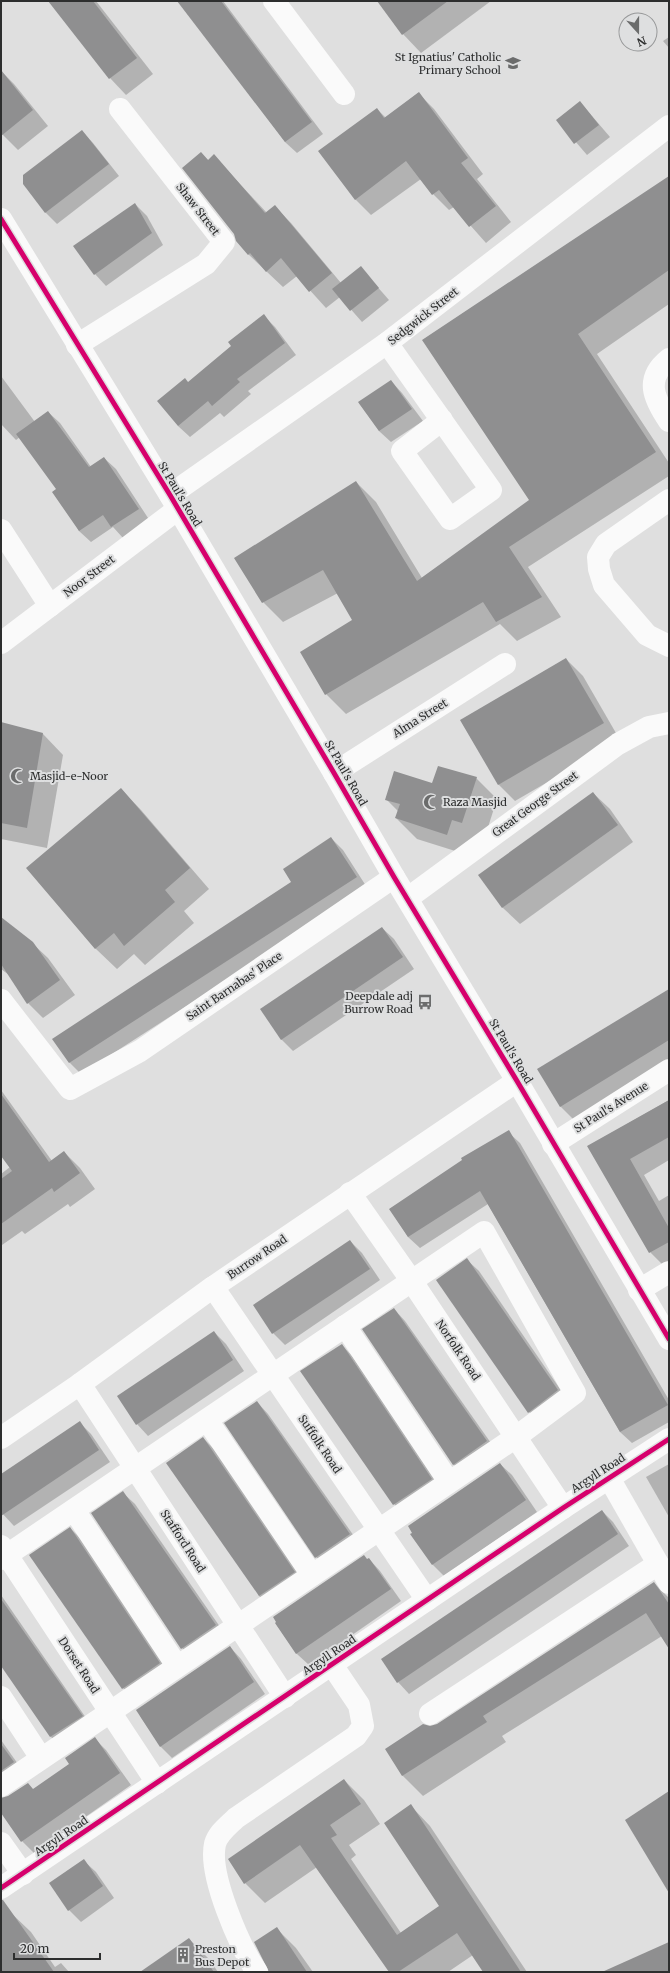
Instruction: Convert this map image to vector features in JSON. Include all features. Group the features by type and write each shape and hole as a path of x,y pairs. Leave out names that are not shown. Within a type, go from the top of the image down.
{"street":[{"path":"274,1 344,94"},
{"name":"Shaw Street","path":"77,344 206,264 224,242 120,109"},
{"name":"Sedgwick Street","path":"174,502 387,343 669,126"},
{"name":"St Paul's Road","path":"1,219 174,502 394,877 517,1081 669,1339"},
{"path":"387,343 442,420"},
{"path":"669,359 660,366 654,389 654,396 669,421"},
{"path":"669,500 606,544 598,557 598,569 604,585 647,635 669,646"},
{"name":"Noor Street","path":"1,643 50,606 174,502"},
{"path":"1,530 50,606"},
{"name":"Alma Street","path":"334,773 505,664"},
{"name":"Great George Street","path":"408,898 618,744 649,727 669,723"},
{"name":"Saint Barnabas' Place","path":"1,1000 70,1089 140,1051 394,877"},
{"name":"St Paul's Avenue","path":"553,1144 669,1070"},
{"name":"Burrow Road","path":"1,1438 80,1384 213,1287 517,1081"},
{"name":"Norfolk Road","path":"350,1193 411,1280 563,1508"},
{"path":"1,1786 516,1437 575,1393 484,1232 411,1280 74,1510 3,1553"},
{"path":"639,1290 669,1272"},
{"name":"Suffolk Road","path":"213,1287 427,1600"},
{"path":"345,1326 449,1482"},
{"name":"Stafford Road","path":"80,1384 285,1697"},
{"path":"207,1420 312,1575"},
{"name":"Argyll Road","path":"1,1888 563,1508 669,1439"},
{"path":"609,1478 669,1583"},
{"path":"74,1510 177,1666"},
{"name":"Dorset Road","path":"3,1553 157,1783"},
{"path":"430,1714 658,1564"},
{"path":"257,1972 249,1960 218,1883 215,1864 215,1844 220,1833 236,1818 356,1736 363,1726 359,1705 332,1665"},
{"path":"1,1697 41,1758"},
{"path":"1,1843 23,1874"}],"building":[{"path":"48,1 93,1 137,58 109,79"},
{"path":"177,1 221,1 312,122 285,142"},
{"path":"377,1 448,1 402,35"},
{"path":"1,70 33,110 1,136"},
{"path":"419,92 468,158 461,163 496,206 469,227 439,190 432,195 406,161 355,200 318,151 377,108 384,118"},
{"path":"580,101 599,125 574,144 556,120"},
{"path":"82,130 109,164 45,213 23,184 23,175"},
{"path":"201,152 208,160 214,154 265,213 275,205 332,273 309,292 281,258 266,272 250,253 248,255 236,241 234,234 182,168"},
{"path":"669,176 669,270 578,334 656,452 509,547 542,597 496,622 483,602 325,695 300,652 352,620 323,570 262,603 234,558 356,481 417,581 529,500 422,340"},
{"path":"135,203 152,233 94,275 73,246"},
{"path":"361,266 379,288 350,311 332,289"},
{"path":"264,314 285,343 237,379 240,382 212,406 208,401 178,426 157,401 185,378 188,382 231,346 228,342"},
{"path":"391,380 412,409 379,431 358,402"},
{"path":"48,411 89,467 104,457 139,509 111,527 103,515 79,531 52,492 56,489 16,434"},
{"path":"566,658 604,723 498,785 460,720"},
{"name":"Masjid-e-Noor","path":"1,722 43,733 27,828 1,823"},
{"name":"Raza Masjid","path":"438,766 477,777 462,823 452,820 447,835 395,818 400,804 385,800 394,771 432,783"},
{"path":"121,788 190,868 165,890 175,902 124,946 114,933 95,949 26,868"},
{"path":"593,792 618,825 502,908 478,875"},
{"path":"331,837 357,877 69,1063 52,1039 291,882 283,869"},
{"path":"1,917 33,942 60,980 27,1004 1,964"},
{"path":"382,927 403,957 281,1040 260,1009"},
{"path":"669,989 669,1040 560,1107 537,1069"},
{"path":"1,1094 49,1162 64,1151 80,1173 54,1192 52,1188 1,1224 1,1179 12,1171 1,1156"},
{"path":"669,1100 669,1137 630,1159 669,1228 669,1242 649,1253 587,1146"},
{"path":"509,1130 668,1405 620,1432 480,1191 408,1237 389,1209 462,1160 461,1158"},
{"path":"350,1240 370,1269 272,1334 253,1305"},
{"path":"467,1258 558,1390 528,1413 436,1280"},
{"path":"394,1308 487,1441 453,1465 362,1329"},
{"path":"214,1331 233,1360 136,1425 117,1396"},
{"path":"342,1344 432,1479 393,1505 300,1371"},
{"path":"257,1401 350,1534 315,1558 224,1423"},
{"path":"80,1421 99,1450 1,1516 1,1474"},
{"path":"203,1437 295,1572 259,1596 166,1463"},
{"path":"500,1463 526,1500 432,1565 410,1534 412,1533 408,1526"},
{"path":"123,1491 216,1625 181,1649 91,1513"},
{"path":"602,1510 618,1534 397,1683 381,1659"},
{"path":"70,1527 160,1663 122,1689 29,1555"},
{"path":"364,1555 367,1559 369,1558 391,1589 296,1654 275,1623 276,1622 273,1617"},
{"path":"654,1582 669,1604 669,1649 646,1613 483,1716 487,1722 402,1776 385,1749 423,1724 430,1726 437,1724"},
{"path":"1,1599 83,1716 50,1737 1,1666"},
{"path":"230,1646 254,1682 160,1747 136,1710"},
{"path":"95,1737 120,1773 21,1842 1,1813 1,1798 8,1796 28,1783 33,1789 69,1764 65,1758"},
{"path":"1,1744 14,1762 1,1771"},
{"path":"344,1779 361,1804 330,1825 337,1835 331,1838 397,1935 439,1906 384,1823 411,1804 521,1972 483,1972 457,1933 398,1972 389,1972 300,1845 244,1884 228,1859"},
{"path":"669,1791 669,1893 625,1820"},
{"path":"84,1859 103,1886 68,1911 49,1883"},
{"path":"1,1900 3,1900 54,1972 1,1972"},
{"path":"277,1927 307,1972 269,1972 254,1942"},
{"name":"Preston Bus Depot","path":"189,1938 214,1972 140,1972"},
{"path":"669,1942 669,1972 602,1972"}],"cycle path":[{"path":"1,219 170,495 394,877 517,1081 669,1339"},
{"path":"1,1888 563,1508 669,1439"}],"place":[{"name":"St Ignatius' Catholic Primary School","path":"513,63"},
{"name":"Masjid-e-Noor","path":"18,776"},
{"name":"Raza Masjid","path":"431,802"},
{"name":"Deepdale adj Burrow Road","path":"425,1002"},
{"name":"Preston Bus Depot","path":"183,1955"}]}
